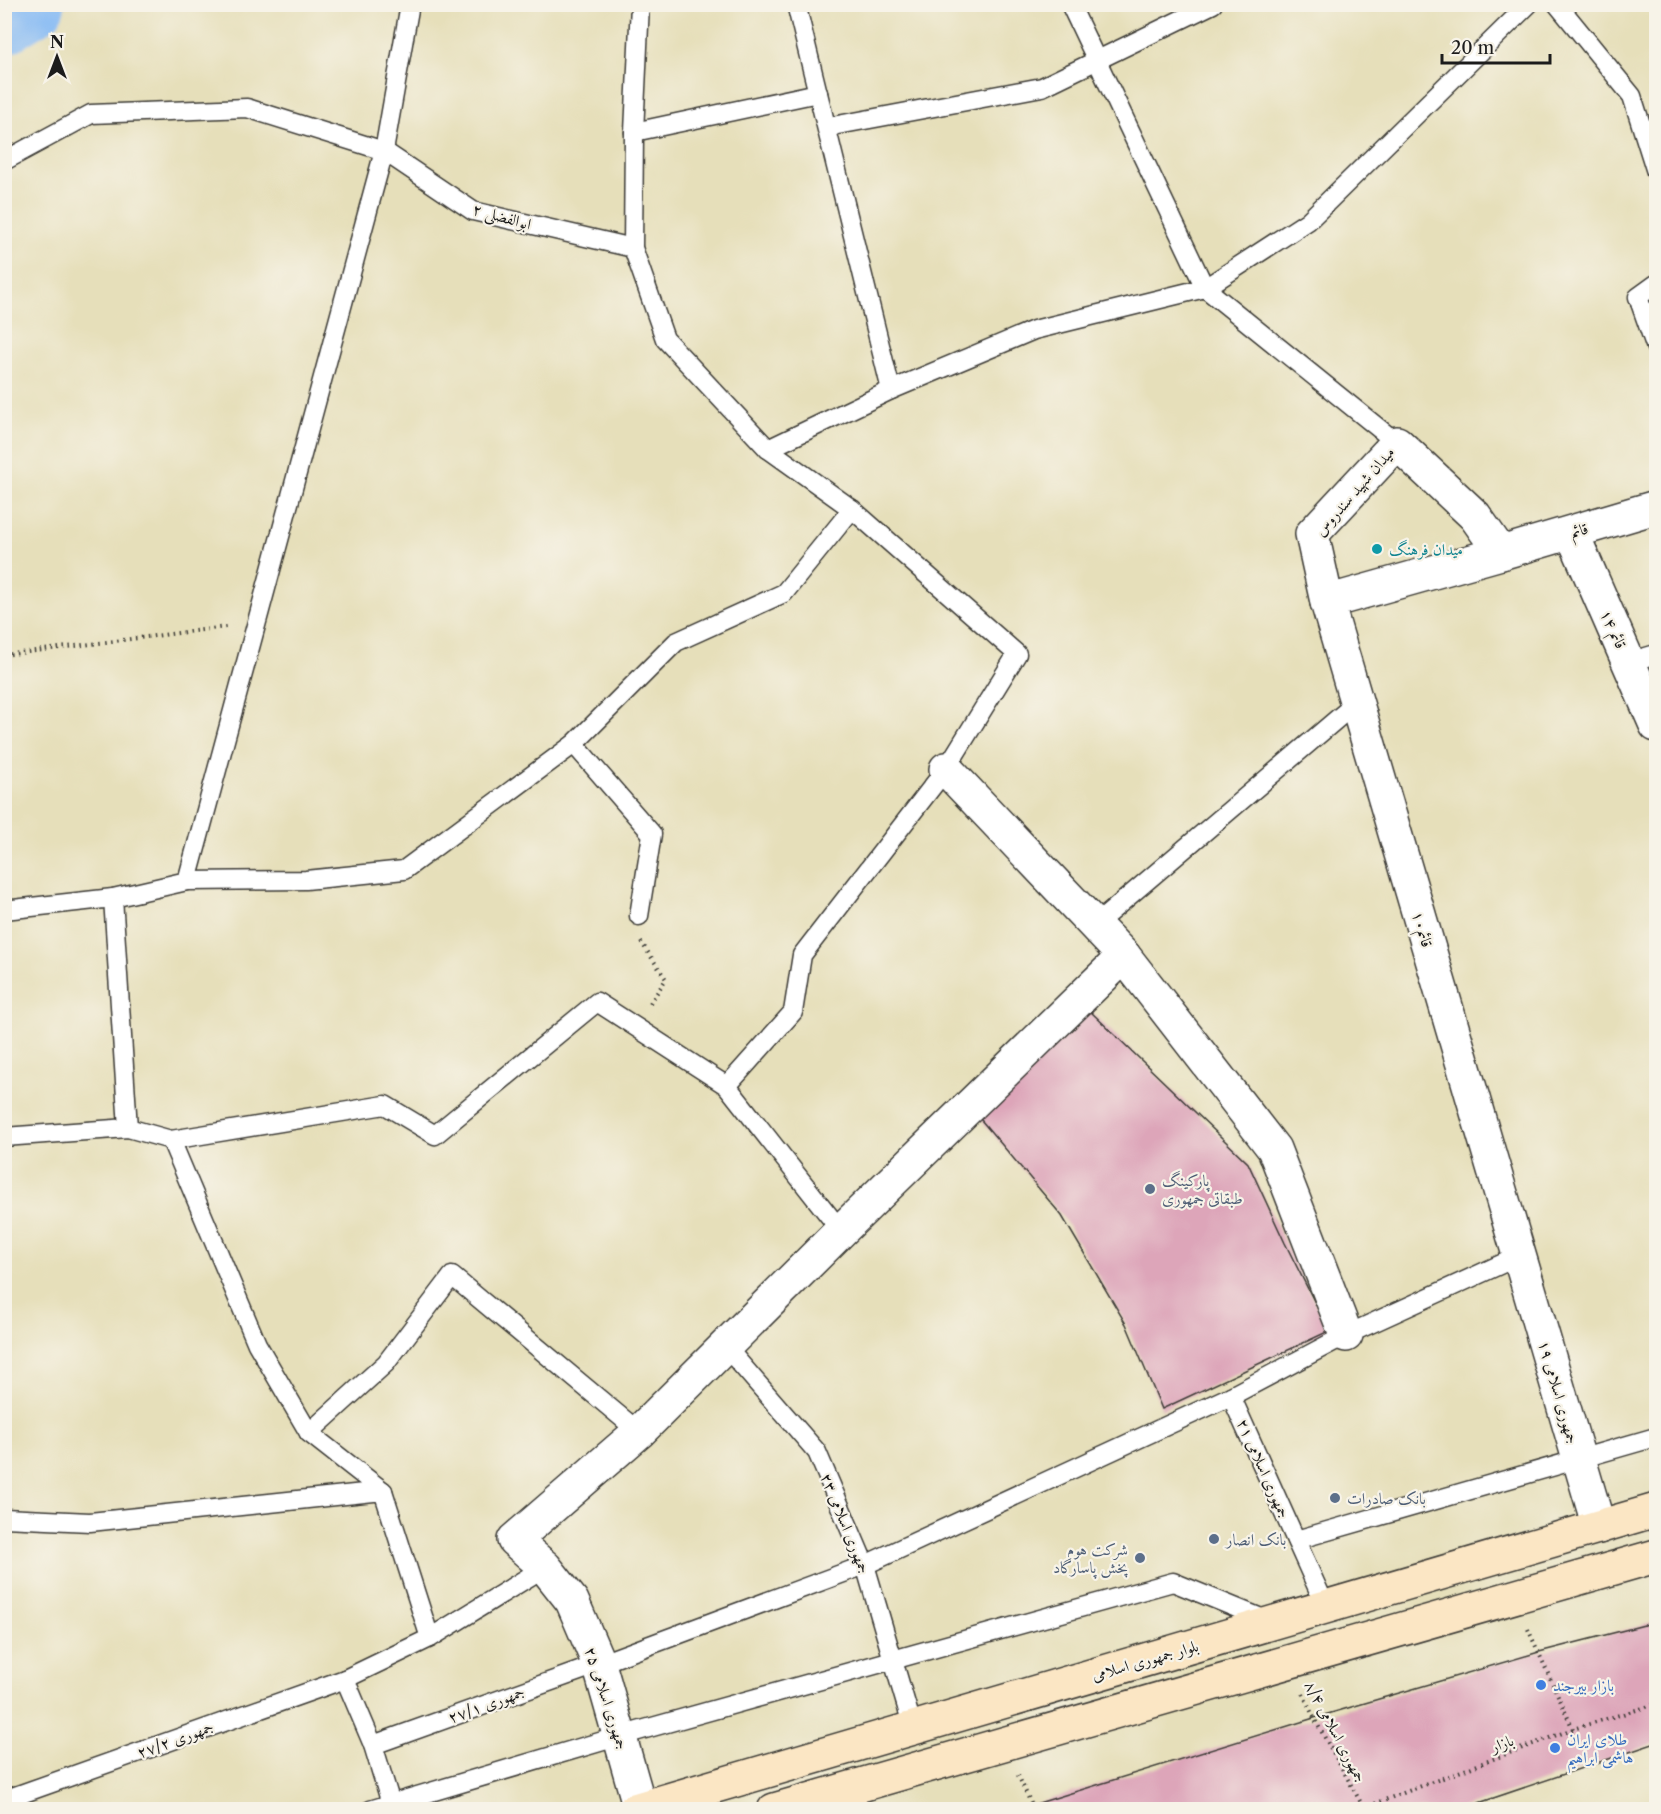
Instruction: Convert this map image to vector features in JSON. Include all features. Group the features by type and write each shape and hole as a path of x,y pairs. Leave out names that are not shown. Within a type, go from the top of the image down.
{"main road":[{"name":"بلوار جمهوری اسلامی","path":"637,1809 1656,1510"},
{"path":"774,1809 1656,1556"}],"street":[{"name":"میدان شهید سندروس","path":"1327,602 1312,534 1397,443 1475,516 1501,553"},
{"name":"قائم","path":"1501,553 1656,507"},
{"name":"قائم ۱۴","path":"1572,532 1643,658 1656,725"},
{"path":"1327,602 1501,553"},
{"name":"قائم۱۰","path":"1327,602 1519,1256"},
{"path":"946,769 1124,956 1274,1149 1346,1335"},
{"path":"639,1432 841,1231 1124,956"},
{"name":"جمهوری اسلامی ۱۹","path":"1519,1256 1599,1527"},
{"name":"جمهوری اسلامی ۲۵","path":"637,1809 620,1736 599,1664 572,1601 545,1567 514,1540 639,1432"}],"lane":[{"path":"187,881 384,151 410,4"},
{"path":"640,4 634,132 633,248 665,339 768,449 852,508 1017,654 946,769 802,955 793,1012 727,1086"},
{"path":"796,4 891,390"},
{"path":"1070,4 1205,288 1397,443"},
{"path":"827,127 1042,87 1213,4"},
{"path":"768,449 891,390 1034,330 1205,288 1308,221 1529,4"},
{"path":"1557,4 1632,96 1656,172"},
{"path":"634,132 818,93"},
{"name":"ابوالفضلی ۲","path":"4,160 91,114 247,108 384,151 473,211 633,248"},
{"path":"1656,284 1638,297 1656,348"},
{"path":"4,910 112,898 187,881 306,880 404,870 574,744 676,642 784,593 852,508"},
{"path":"1095,926 1357,702"},
{"path":"574,744 652,834 639,916"},
{"path":"112,898 128,1128"},
{"path":"4,1137 128,1128 171,1140 385,1105 435,1135 597,1002 727,1086 841,1231"},
{"path":"171,1140 257,1344 309,1433 383,1491 430,1638"},
{"name":"جمهوری ۲۷/۱","path":"373,1745 865,1565 1231,1396 1346,1335 1519,1256"},
{"path":"309,1433 386,1363 452,1276 639,1432"},
{"name":"جمهوری اسلامی ۲۳","path":"726,1347 817,1452 865,1565 913,1728"},
{"name":"جمهوری اسلامی ۲۱","path":"1231,1396 1326,1607"},
{"path":"1296,1540 1656,1437"},
{"path":"4,1518 90,1522 383,1491"},
{"name":"جمهوری ۲۷/۲","path":"4,1800 345,1679 430,1638 545,1567"},
{"path":"370,1809 392,1806 620,1736 1173,1582 1273,1623"},
{"path":"345,1679 373,1745 392,1806"}],"path":[{"path":"4,655 257,623"},
{"path":"635,1027 666,980 640,941 639,916"},
{"path":"1514,1598 1573,1729"},
{"name":"جمهوری اسلامی ۸/۴","path":"1288,1663 1314,1718 1364,1808"},
{"name":"بازار","path":"1358,1809 1573,1729 1656,1704"}],"building":[{"name":"پارکینگ طبقاتی جمهوری","path":"1090,1011 1248,1163 1329,1331 1162,1409 1126,1324 1062,1216 976,1114"},
{"name":"بازار بیرجند","path":"1656,1622 1656,1743 1458,1810 1016,1810 1314,1718 1539,1652"}],"waterway":[{"path":"4,22 33,4"}],"place":[{"name":"میدان فرهنگ","path":"1377,549"},
{"name":"پارکینگ طبقاتی جمهوری","path":"1150,1189"},
{"name":"بانک صادرات","path":"1335,1498"},
{"name":"بانک انصار","path":"1214,1539"},
{"name":"شرکت هوم پخش پاسارگاد","path":"1140,1558"},
{"name":"بازار بیرجند","path":"1541,1685"},
{"name":"طلای ایران هاشمی ابراهیم","path":"1555,1748"}]}
